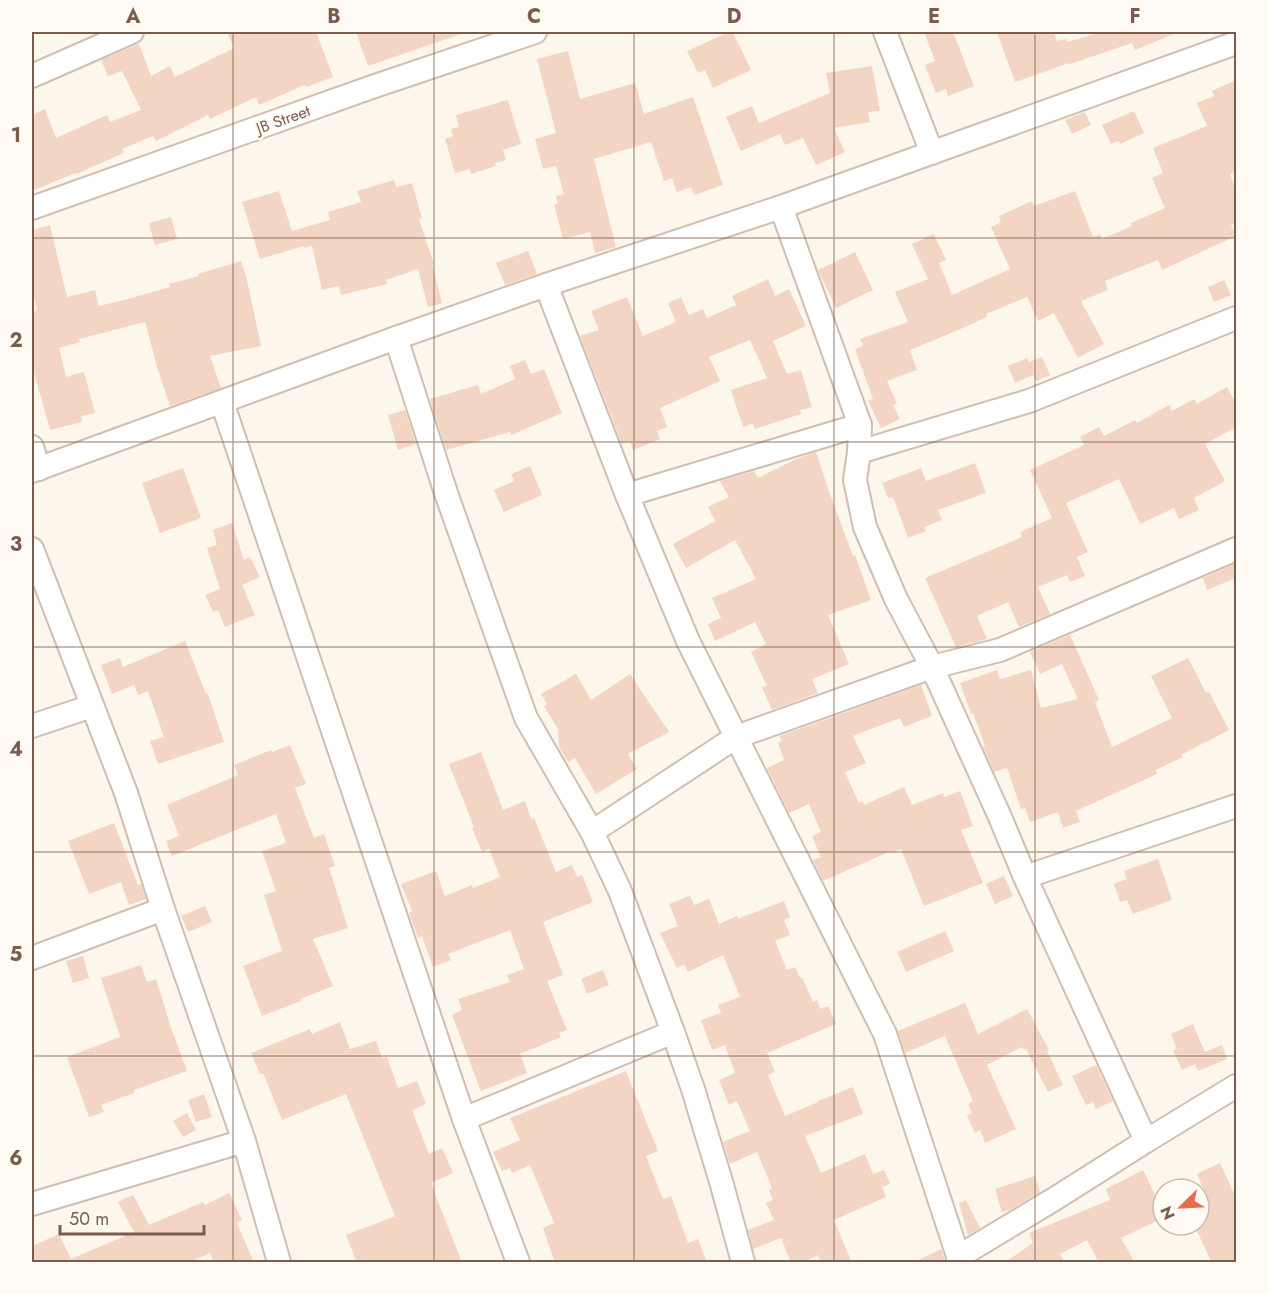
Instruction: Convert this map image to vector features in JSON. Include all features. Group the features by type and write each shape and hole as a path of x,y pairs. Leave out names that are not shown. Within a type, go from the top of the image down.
{"street":[{"path":"32,76 84,41 132,32"},
{"name":"JB Street","path":"32,208 372,87 535,32"},
{"path":"885,32 932,153"},
{"path":"32,447 35,470 396,338 546,285 781,207 1236,43"},
{"path":"781,207 860,424 855,480 864,527 896,599 932,667 1146,1141"},
{"path":"546,285 627,495 688,641 885,1034 959,1260 1236,1086"},
{"path":"859,452 1029,401 1236,318"},
{"path":"396,338 446,493 526,718 592,832 620,891 673,1032 693,1089 743,1263"},
{"path":"222,402 464,1119 518,1263"},
{"path":"627,495 860,424"},
{"path":"32,549 126,793 163,909 244,1141 279,1263"},
{"path":"592,832 736,737 932,667 1000,650 1236,549"},
{"path":"32,726 92,706"},
{"path":"1025,877 1236,806"},
{"path":"32,958 163,909"},
{"path":"464,1119 673,1032"},
{"path":"32,1204 244,1141"}],"building":[{"path":"227,32 316,32 333,77 306,87 305,85 259,105 256,97 210,119 208,115 156,141 153,136 122,149 124,153 32,191 32,115 45,109 56,138 107,115 110,122 141,110 122,71 108,76 101,60 139,44 151,76 170,66 175,77 234,48"},
{"path":"356,32 460,32 461,34 368,66"},
{"path":"733,32 751,70 713,88 705,70 698,73 687,51"},
{"path":"924,32 953,32 974,86 948,96 946,89 936,93 925,65 935,61"},
{"path":"997,32 1054,32 1057,41 1066,39 1068,42 1101,32 1179,32 1135,50 1132,43 1015,82"},
{"path":"568,51 580,99 635,83 644,114 693,97 723,185 694,195 691,187 677,192 672,178 664,181 651,142 594,159 616,247 595,253 590,232 563,239 554,204 558,204 556,196 564,194 556,166 543,169 535,139 556,133 537,59"},
{"path":"872,66 880,111 868,112 870,122 834,128 845,152 816,165 803,138 785,145 780,134 741,151 726,117 752,106 759,123 830,93 826,73"},
{"path":"1236,80 1236,171 1230,174 1236,190 1236,222 1231,225 1236,236 1162,270 1158,260 1105,281 1108,290 1081,301 1104,344 1078,358 1054,313 1038,321 1027,297 910,350 917,370 887,381 897,404 893,405 900,419 881,428 868,401 873,399 855,349 863,346 860,339 908,322 895,292 928,279 912,244 934,234 946,260 939,263 952,295 1010,269 991,227 1001,222 999,216 1032,201 1034,206 1075,191 1093,237 1100,234 1102,239 1132,226 1131,223 1165,208 1152,178 1163,173 1153,148 1207,126 1197,103 1214,96 1212,91"},
{"path":"508,100 521,144 503,150 506,160 495,163 496,166 471,174 470,169 455,173 445,139 453,136 451,129 459,127 456,115"},
{"path":"1134,111 1144,133 1120,144 1119,141 1111,144 1102,125"},
{"path":"1085,112 1091,125 1072,134 1065,120"},
{"path":"394,180 396,187 412,183 422,218 419,219 434,264 432,264 442,303 428,307 418,269 386,280 387,284 341,295 339,286 322,290 312,246 304,248 304,246 260,259 242,202 279,191 292,231 330,220 328,212 361,202 357,191"},
{"path":"171,217 177,239 155,245 149,223"},
{"path":"50,225 67,297 95,290 99,306 170,287 169,284 241,261 261,346 210,356 221,388 170,406 145,322 79,339 80,342 59,348 66,377 84,372 95,413 81,416 82,422 50,430 32,365 32,312 37,311 32,288 32,230"},
{"path":"528,251 537,274 505,285 496,263"},
{"path":"855,252 873,290 836,308 818,270"},
{"path":"768,279 775,296 789,289 806,326 773,341 787,374 801,370 812,407 800,410 801,414 755,429 753,423 743,427 731,390 767,378 750,340 709,357 720,381 660,408 667,427 657,431 660,439 633,450 630,441 622,444 580,336 599,330 591,311 627,297 643,336 676,322 668,303 681,297 689,315 703,309 707,318 736,305 732,296"},
{"path":"1224,280 1231,295 1214,302 1208,287"},
{"path":"1042,357 1050,375 1036,381 1033,375 1015,383 1008,366 1027,358 1029,362"},
{"path":"525,360 531,374 544,369 562,413 511,435 510,432 446,450 430,399 478,385 481,394 515,379 510,366"},
{"path":"1227,387 1236,403 1236,427 1205,444 1225,481 1194,498 1199,510 1179,519 1174,508 1140,524 1119,479 1066,503 1088,552 1077,557 1085,576 1070,582 1067,575 1038,587 1050,614 1019,627 1008,602 977,616 987,639 956,647 925,578 1022,537 1020,532 1052,518 1030,470 1084,445 1080,437 1099,427 1104,436 1135,420 1137,423 1169,405 1172,411 1194,399 1197,404"},
{"path":"405,410 416,444 398,450 388,415"},
{"path":"816,452 871,600 828,615 849,664 812,679 818,693 772,710 762,687 767,686 751,652 766,644 755,622 715,641 708,624 721,618 712,598 756,579 735,540 686,568 673,544 715,521 708,507 729,497 720,481 754,471 758,478"},
{"path":"975,463 986,493 938,510 942,520 924,527 926,531 908,538 893,497 888,498 882,483 921,468 926,481"},
{"path":"530,466 542,495 504,512 494,490 514,481 511,474"},
{"path":"183,468 201,518 160,533 142,483"},
{"path":"232,523 244,560 250,557 260,577 242,585 255,615 225,627 218,610 213,612 205,595 220,589 207,548 217,545 213,530"},
{"path":"1234,564 1236,578 1207,590 1203,578"},
{"path":"1070,635 1099,700 1095,702 1112,747 1172,718 1151,676 1188,658 1229,730 1156,770 1157,774 1076,811 1080,822 1063,828 1058,812 1030,822 1025,808 1021,809 1007,768 994,772 960,683 997,670 1000,679 1031,670 1041,708 1078,699 1062,664 1040,674 1030,652"},
{"path":"185,641 206,694 208,694 224,742 158,764 150,741 164,737 148,691 138,695 134,685 112,694 101,665 120,658 123,667"},
{"path":"576,674 591,700 630,674 669,732 628,754 637,769 596,794 575,758 568,762 559,747 558,729 544,706 547,704 541,694"},
{"path":"921,685 932,716 904,727 900,718 853,736 866,763 845,772 859,803 863,801 864,805 904,787 912,805 943,793 944,797 960,791 973,826 961,830 983,883 924,906 901,849 891,853 891,851 823,881 813,860 821,857 812,836 821,832 809,804 789,813 767,768 784,760 778,743 782,741 780,736"},
{"path":"290,745 306,784 295,788 314,838 324,834 335,866 329,868 348,928 313,939 333,986 262,1016 243,966 282,951 264,895 276,891 262,851 286,843 276,814 172,856 166,841 179,836 167,805 238,775 234,765"},
{"path":"481,752 503,810 525,801 556,872 572,865 577,877 582,875 593,902 543,922 563,975 547,981 567,1030 559,1033 561,1037 520,1054 527,1073 481,1091 452,1015 462,1010 458,999 510,982 507,975 524,969 510,930 448,954 451,960 433,967 422,936 418,938 409,913 412,911 401,884 436,871 445,896 500,877 489,849 482,852 449,764"},
{"path":"114,823 138,885 141,884 146,899 129,905 121,882 89,894 68,841"},
{"path":"1158,859 1172,900 1133,914 1127,900 1120,902 1114,884 1127,879 1124,871"},
{"path":"1004,876 1013,896 995,904 986,884"},
{"path":"690,896 694,905 709,899 719,924 784,901 790,917 784,920 790,935 775,941 787,970 795,967 813,1002 817,1000 820,1009 828,1006 836,1024 767,1053 775,1072 768,1075 785,1116 853,1087 863,1114 805,1136 821,1173 865,1154 873,1174 884,1170 890,1184 882,1187 886,1197 834,1220 852,1263 821,1263 818,1255 801,1263 791,1263 781,1238 753,1249 748,1230 774,1220 766,1203 773,1200 769,1190 772,1188 757,1152 730,1164 723,1142 750,1131 737,1101 729,1105 719,1080 735,1073 725,1045 712,1050 701,1020 721,1013 718,1005 740,997 723,955 688,972 684,964 677,968 660,933 678,926 669,904"},
{"path":"205,906 212,922 188,932 181,916"},
{"path":"945,931 954,951 906,972 897,952"},
{"path":"83,956 89,978 73,983 66,961"},
{"path":"141,965 147,982 156,979 187,1071 134,1090 134,1093 101,1105 104,1112 89,1117 67,1057 120,1037 101,978"},
{"path":"603,970 609,985 587,994 581,979"},
{"path":"965,1003 978,1034 1027,1009 1049,1050 1047,1051 1063,1085 1048,1092 1026,1049 1022,1047 987,1065 1016,1129 985,1143 980,1130 975,1133 967,1116 972,1113 968,1104 973,1101 945,1036 905,1053 898,1031"},
{"path":"340,1022 350,1049 376,1041 382,1058 387,1057 398,1088 417,1081 426,1104 412,1110 429,1154 442,1148 453,1173 431,1183 462,1263 357,1263 346,1235 395,1216 346,1094 282,1120 263,1073 260,1074 251,1053 310,1029 312,1034"},
{"path":"1193,1024 1205,1052 1222,1045 1227,1059 1198,1071 1195,1064 1182,1070 1173,1050 1177,1049 1171,1034"},
{"path":"1096,1065 1113,1101 1096,1109 1093,1102 1086,1105 1072,1076"},
{"path":"626,1071 658,1151 646,1156 663,1199 671,1196 688,1243 698,1239 707,1263 555,1263 543,1228 554,1223 530,1165 512,1173 510,1168 502,1171 493,1152 520,1140 510,1118"},
{"path":"204,1094 212,1117 196,1122 188,1100"},
{"path":"187,1113 196,1130 183,1137 173,1121"},
{"path":"1220,1163 1236,1198 1236,1263 1212,1263 1200,1237 1211,1237 1211,1177 1198,1177 1197,1174"},
{"path":"1143,1170 1151,1186 1151,1224 1121,1238 1135,1263 1099,1263 1087,1240 1060,1254 1065,1263 1004,1263 1033,1243 1029,1233 1110,1200 1106,1189"},
{"path":"1035,1176 1040,1192 1010,1210 1002,1212 995,1189"},
{"path":"229,1193 242,1220 237,1223 254,1263 214,1263 210,1253 188,1263 32,1263 32,1246 59,1234 71,1259 134,1232 118,1202 133,1195 149,1225 203,1202 205,1205"},
{"path":"966,1200 980,1228 968,1235 959,1203"},
{"path":"941,1249 946,1263 912,1263"}]}
